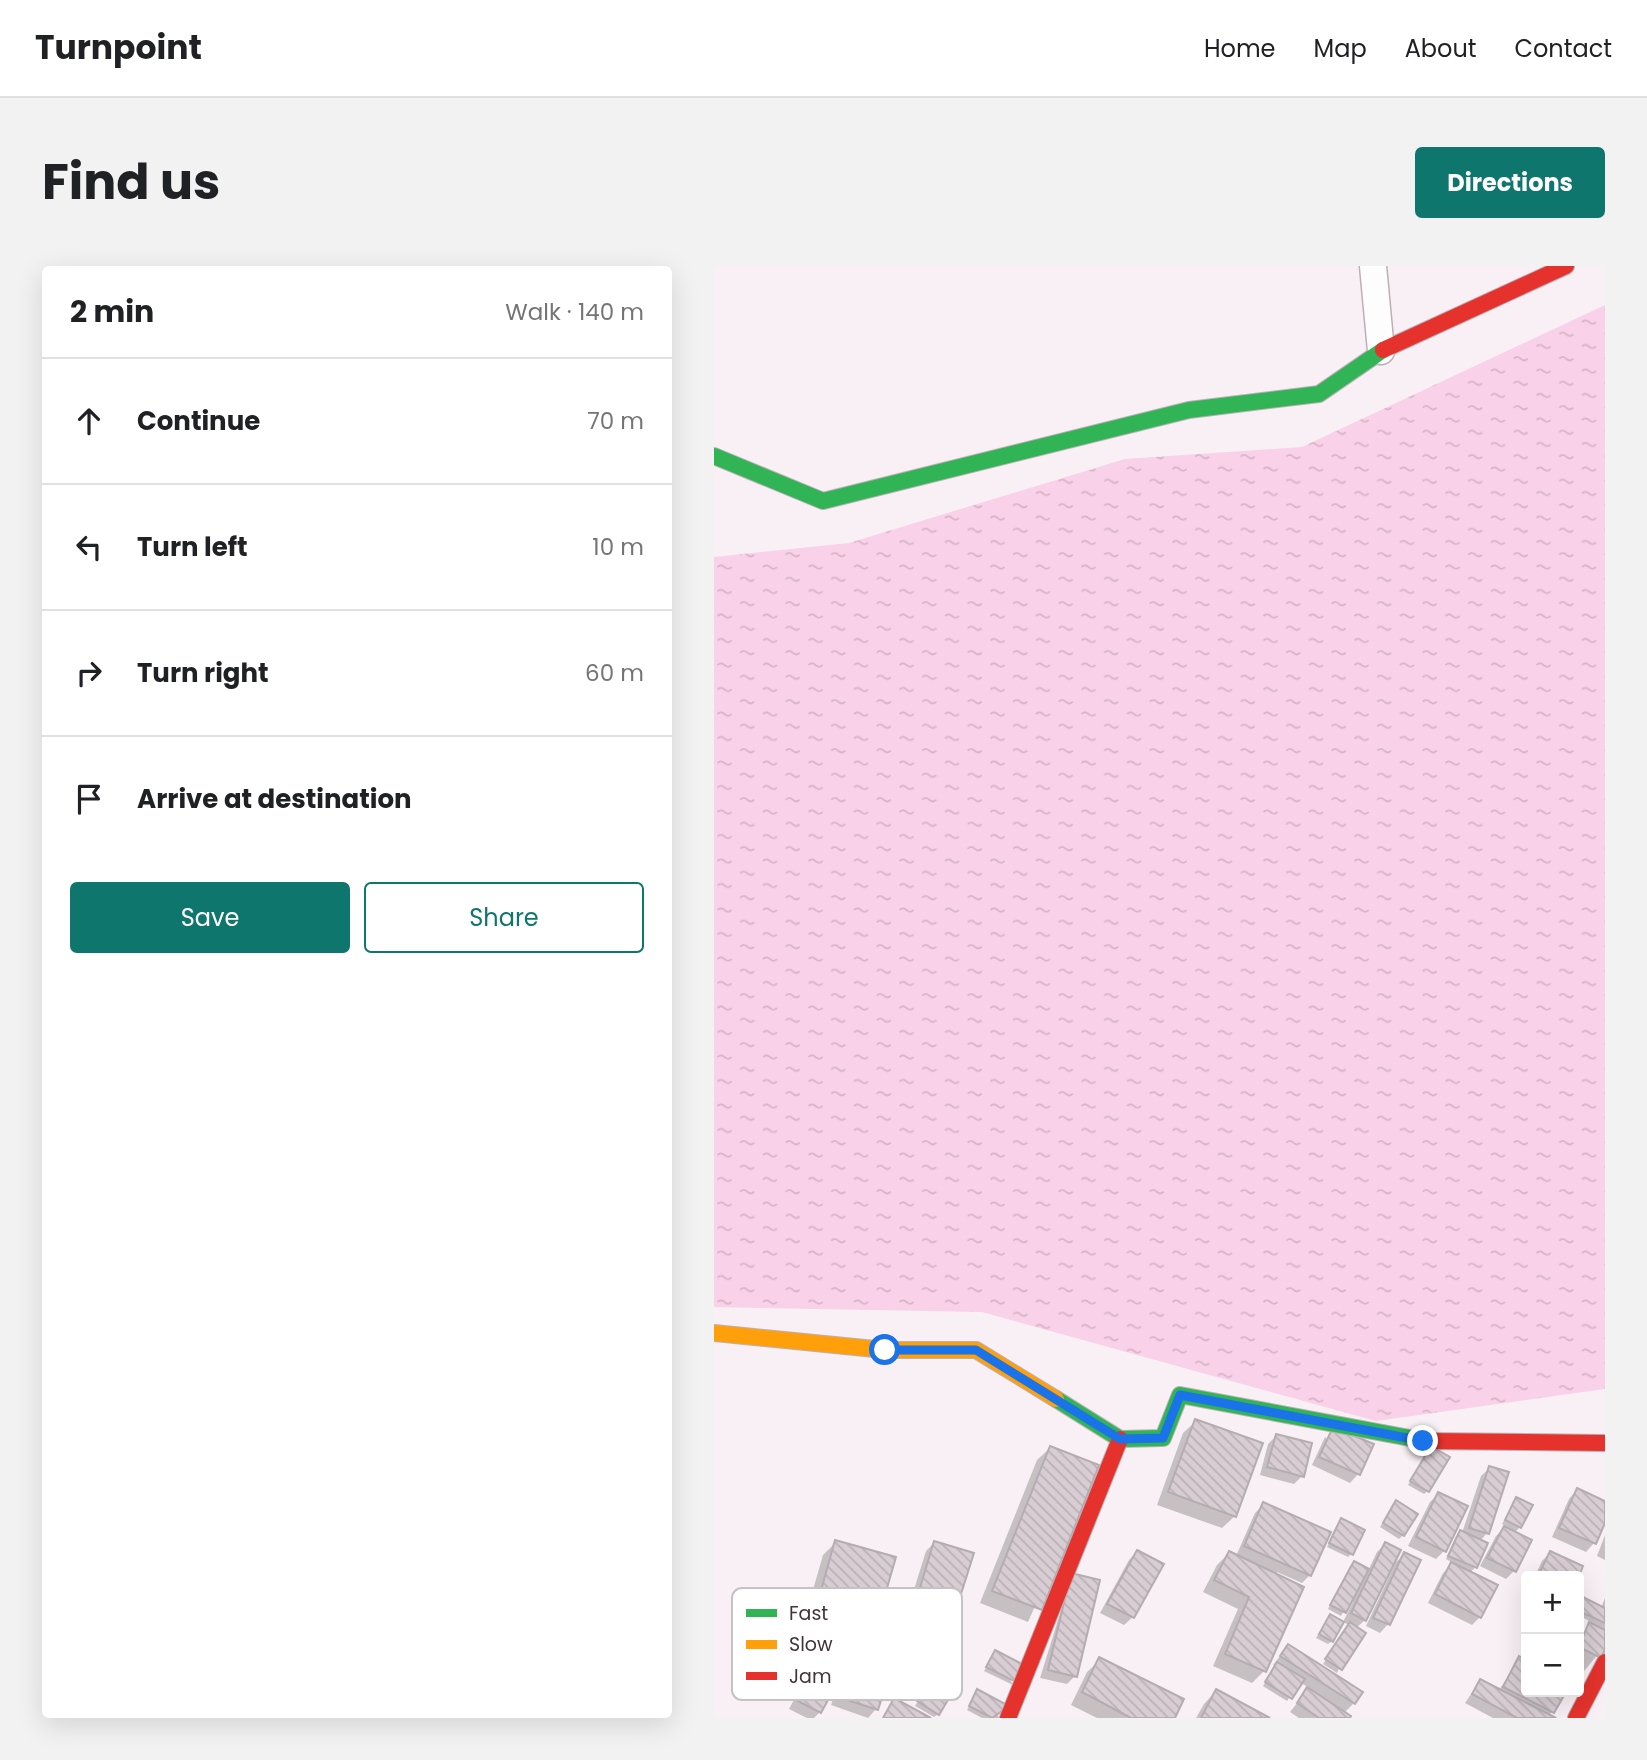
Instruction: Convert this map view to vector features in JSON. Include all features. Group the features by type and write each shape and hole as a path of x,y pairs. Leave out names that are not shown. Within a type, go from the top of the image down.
{"street":[{"path":"1373,266 1381,351"},
{"path":"714,456 823,501 1189,410 1319,394 1381,351 1566,266"},
{"path":"714,1333 885,1350 976,1350 1120,1439 1163,1438 1180,1395 1423,1441 1605,1443"},
{"path":"1008,1718 1120,1439"},
{"path":"1576,1718 1605,1662"}],"water":[{"path":"1605,305 1605,1389 1376,1421 982,1312 714,1307 714,557 849,543 1125,459 1302,447"}],"building":[{"path":"1195,1419 1263,1443 1236,1517 1168,1492"},
{"path":"1333,1427 1374,1444 1360,1475 1319,1457"},
{"path":"1276,1434 1312,1443 1304,1477 1267,1467"},
{"path":"1050,1446 1099,1465 1042,1610 992,1591"},
{"path":"1431,1446 1450,1457 1429,1492 1410,1481"},
{"path":"1489,1466 1509,1472 1489,1534 1469,1528"},
{"path":"1577,1488 1605,1501 1605,1523 1596,1544 1559,1528"},
{"path":"1438,1492 1468,1506 1446,1552 1416,1537"},
{"path":"1516,1497 1533,1505 1521,1528 1505,1520"},
{"path":"1396,1500 1418,1514 1404,1536 1383,1523"},
{"path":"1263,1502 1331,1532 1311,1576 1244,1546"},
{"path":"1341,1518 1365,1530 1353,1555 1329,1543"},
{"path":"1504,1526 1532,1540 1516,1572 1487,1558"},
{"path":"1460,1530 1488,1543 1477,1568 1448,1556"},
{"path":"835,1540 896,1557 887,1588 822,1588"},
{"path":"934,1541 974,1553 962,1591 962,1588 920,1588"},
{"path":"1385,1542 1401,1550 1366,1621 1351,1613"},
{"path":"1137,1550 1164,1564 1134,1618 1107,1604"},
{"path":"1229,1551 1304,1587 1266,1672 1225,1654 1249,1597 1214,1580"},
{"path":"1550,1551 1583,1566 1581,1571 1540,1571"},
{"path":"1404,1552 1421,1560 1390,1625 1373,1618"},
{"path":"1354,1561 1369,1569 1346,1613 1330,1605"},
{"path":"1451,1562 1498,1585 1481,1618 1435,1594"},
{"path":"1071,1573 1100,1580 1077,1677 1048,1670"},
{"path":"1584,1598 1605,1608 1605,1623 1584,1613"},
{"path":"1330,1614 1344,1622 1333,1642 1319,1634"},
{"path":"1350,1622 1366,1633 1342,1670 1325,1659"},
{"path":"1589,1622 1605,1630 1605,1650 1601,1658 1584,1650 1584,1634"},
{"path":"1288,1644 1363,1692 1355,1704 1280,1656"},
{"path":"995,1650 1026,1666 1018,1683 986,1667"},
{"path":"1519,1656 1521,1696 1503,1687"},
{"path":"1099,1657 1184,1699 1175,1718 1131,1718 1082,1692"},
{"path":"1277,1662 1305,1679 1292,1699 1265,1682"},
{"path":"1480,1679 1556,1718 1517,1718 1472,1694"},
{"path":"1307,1687 1351,1716 1350,1718 1319,1718 1297,1703"},
{"path":"977,1689 1009,1706 992,1718 969,1706"},
{"path":"1216,1689 1270,1718 1201,1718"},
{"path":"1523,1697 1563,1697 1554,1713"},
{"path":"796,1700 828,1700 821,1713"},
{"path":"847,1700 881,1700 878,1710"},
{"path":"893,1700 898,1700 931,1718 883,1718"},
{"path":"918,1700 948,1700 939,1715"}],"traffic: fast":[{"path":"714,456 823,501 1189,410 1319,394 1383,350"},
{"path":"1056,1399 1120,1439 1163,1438 1180,1395 1426,1441"}],"traffic: slow":[{"path":"714,1333 885,1350 976,1350 1056,1399"}],"traffic: jam":[{"path":"1383,350 1566,266"},
{"path":"1008,1718 1120,1439"},
{"path":"1426,1441 1605,1443"},
{"path":"1576,1718 1605,1662"}],"route":[{"path":"885,1350 976,1350 1120,1439 1163,1438 1180,1395 1423,1441"}]}
